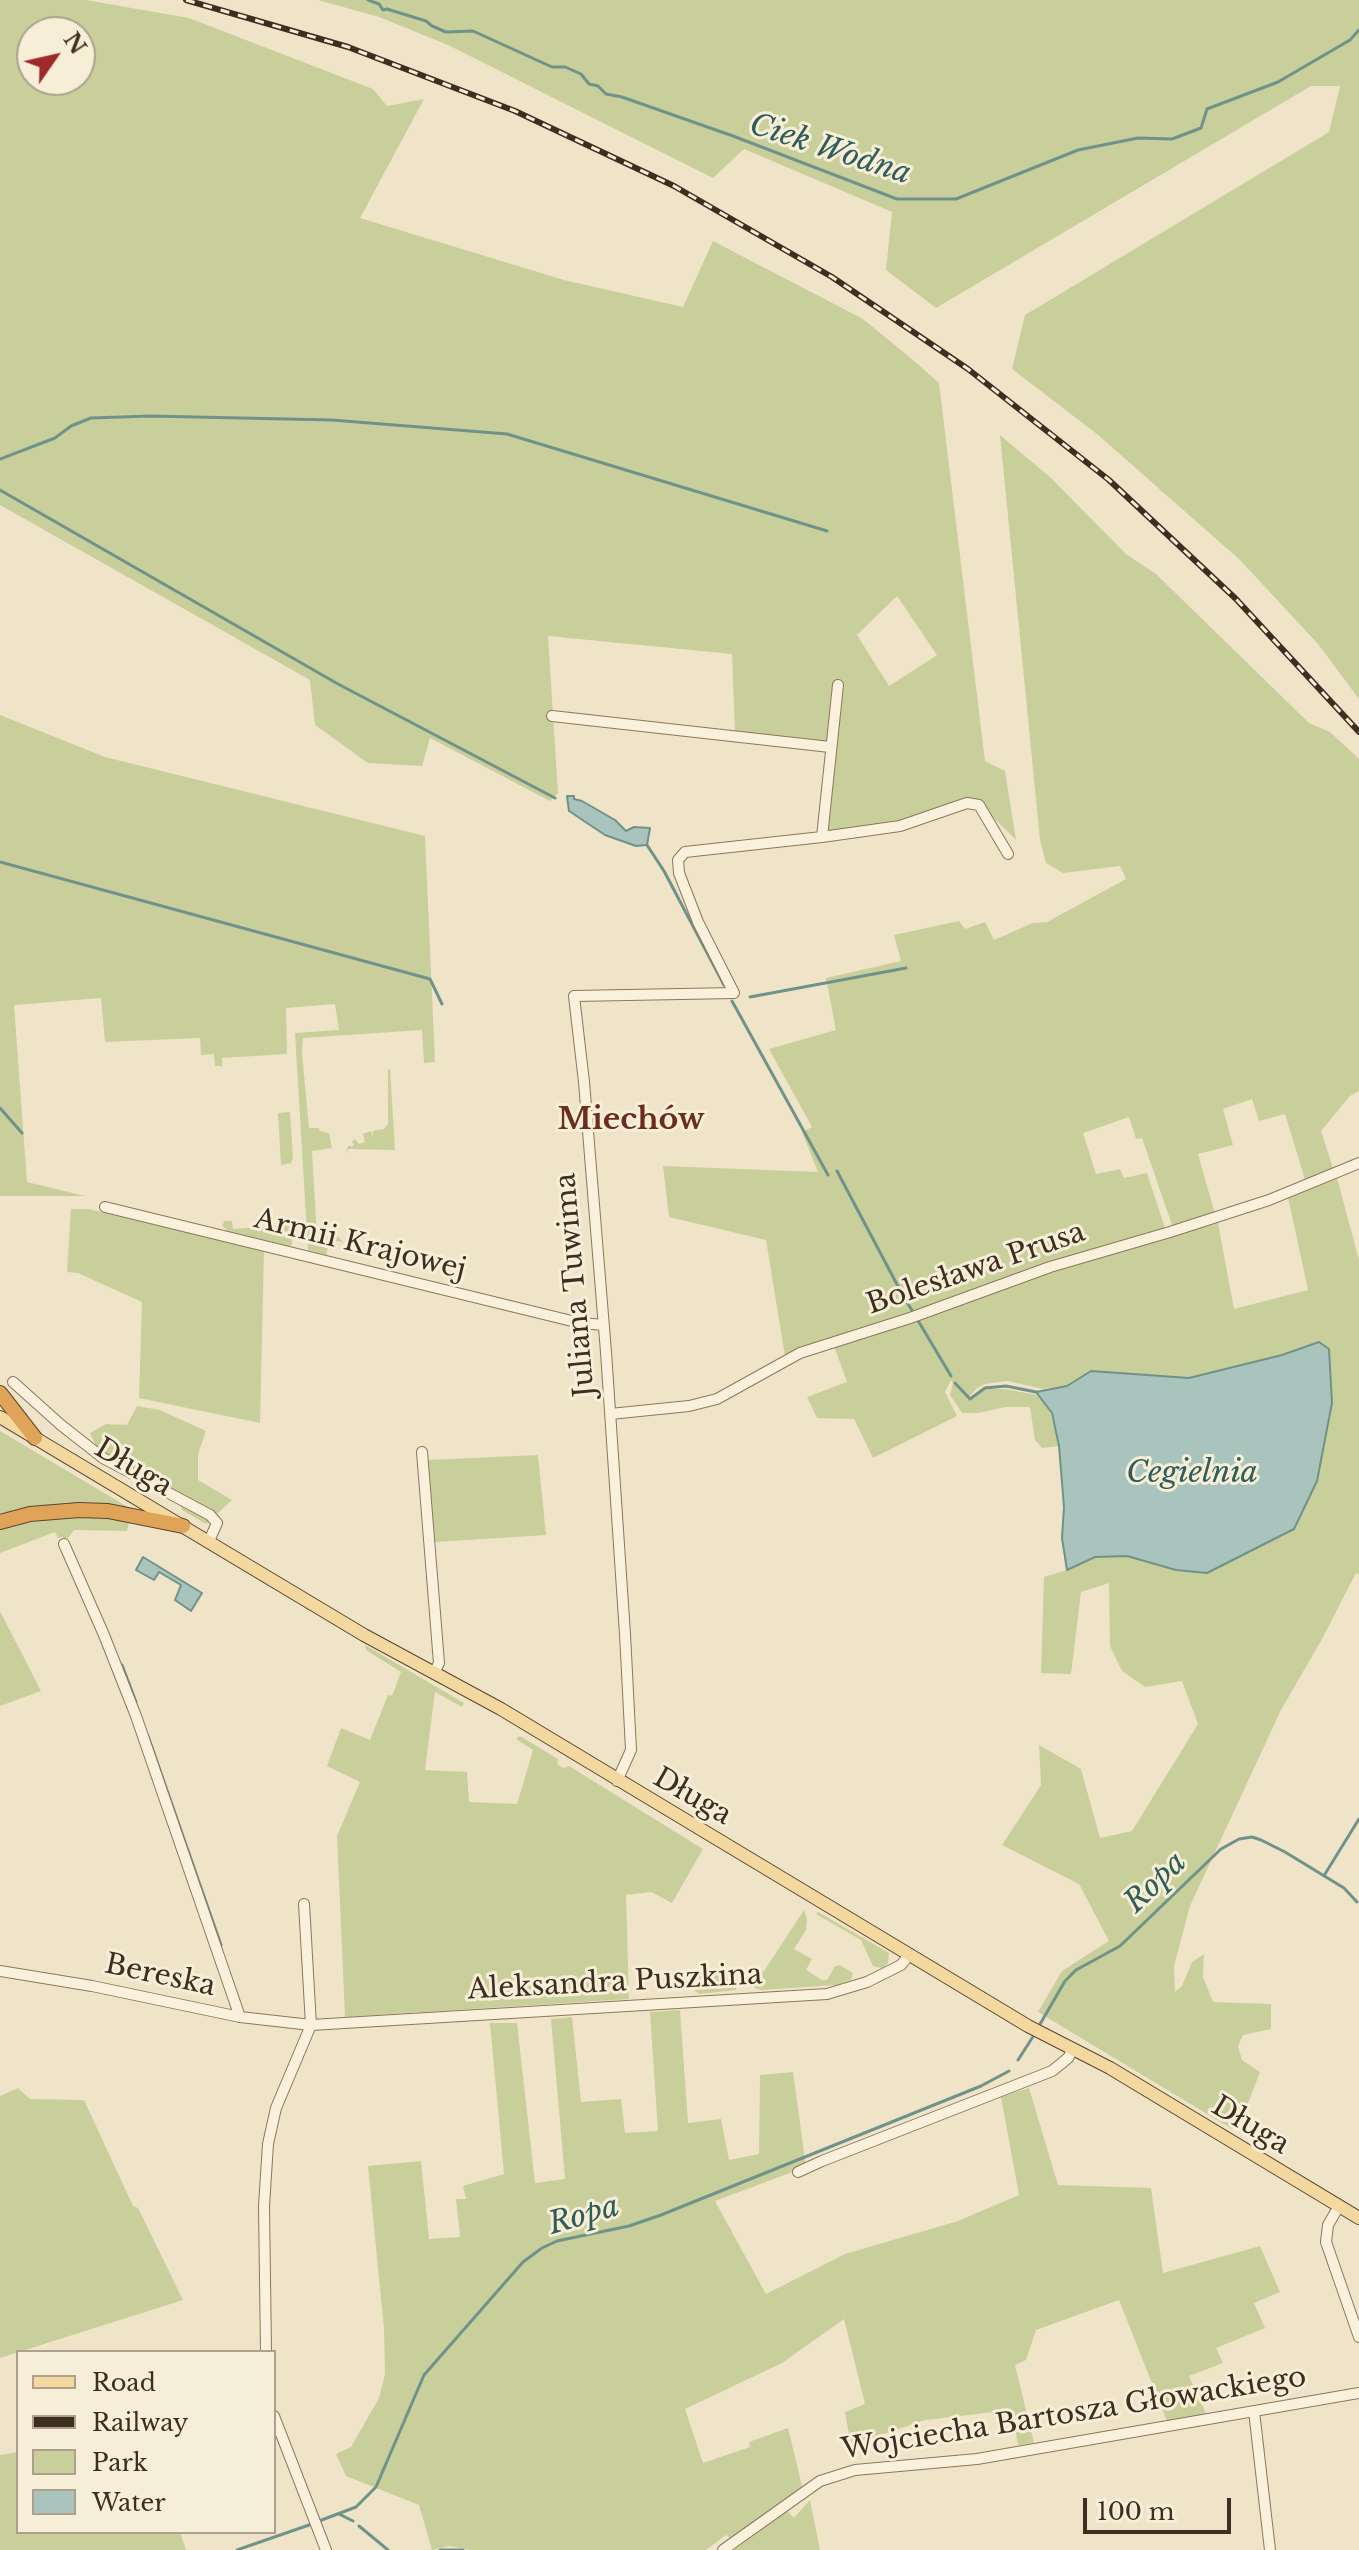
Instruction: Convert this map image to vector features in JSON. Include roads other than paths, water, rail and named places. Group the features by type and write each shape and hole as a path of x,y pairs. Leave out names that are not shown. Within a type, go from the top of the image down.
{"highway":[{"path":"0,1393 35,1438"},
{"path":"0,1522 30,1514 79,1510 108,1511 183,1526"}],"main road":[{"name":"Długa","path":"0,1417 351,1627 501,1709 1046,2037 1119,2074 1359,2218"}],"street":[{"path":"822,837 838,685"},
{"path":"552,716 830,747"},
{"name":"Juliana Tuwima","path":"617,1781 629,1758 630,1737 604,1325 574,996 734,993 698,922 679,873 678,860 685,852 900,826 967,803 979,805 1008,854"},
{"name":"Bolesława Prusa","path":"610,1414 689,1406 717,1399 800,1353 1050,1267 1269,1200 1359,1163"},
{"name":"Armii Krajowej","path":"105,1207 540,1314 604,1325"},
{"path":"13,1382 103,1458 210,1515 217,1523 209,1541"},
{"path":"422,1452 439,1663 434,1673"},
{"path":"64,1544 136,1716 240,2017"},
{"path":"266,2350 264,2206 268,2144 276,2108 311,2025 304,1904"},
{"name":"Aleksandra Puszkina","path":"311,2025 827,1994 867,1982 901,1965 910,1954"},
{"name":"Bereska","path":"0,1971 92,1986 240,2017 311,2025"},
{"path":"798,2172 1052,2071 1068,2058 1073,2049"},
{"path":"1339,2206 1328,2225 1326,2242 1359,2337"},
{"name":"Wojciecha Bartosza Głowackiego","path":"724,2550 820,2481 855,2470 977,2459 1359,2393"},
{"path":"1254,2411 1270,2550"},
{"path":"276,2421 326,2550"}],"water":[{"path":"567,796 574,796 574,799 615,820 626,831 634,827 650,828 647,845 636,846 605,835 569,811"},
{"name":"Cegielnia","path":"1319,1342 1329,1349 1332,1403 1317,1481 1294,1529 1207,1573 1176,1570 1127,1556 1095,1557 1067,1570 1062,1538 1064,1507 1059,1446 1052,1413 1036,1392 1067,1386 1091,1371 1189,1378 1282,1355"},
{"path":"143,1557 202,1593 191,1611 175,1600 181,1585 159,1572 154,1580 136,1570"}],"waterway":[{"name":"Ciek Wodna","path":"368,0 379,4 383,10 426,21 446,32 473,31 552,67 565,67 581,74 589,84 598,86 606,94 733,136 897,199 956,199 1078,150 1138,138 1172,139 1201,128 1207,109 1278,82 1350,40 1359,30"},
{"path":"0,459 55,438 71,426 91,418 150,416 332,420 507,434 827,531"},
{"path":"0,490 338,684 555,798"},
{"path":"647,845 724,985"},
{"path":"0,862 430,979 442,1004"},
{"path":"750,997 906,968"},
{"path":"732,1001 828,1175"},
{"path":"0,1108 22,1133"},
{"path":"837,1171 901,1292 951,1376"},
{"path":"955,1383 970,1399 985,1388 1006,1386 1036,1392"},
{"path":"122,1665 136,1702"},
{"path":"148,1736 221,1945"},
{"path":"1325,1874 1359,1819"},
{"name":"Ropa","path":"1039,2026 1065,1981 1076,1970 1120,1946 1221,1849 1239,1839 1252,1837 1285,1852 1344,1888 1357,1902"},
{"name":"Ropa","path":"1018,2060 1036,2032"},
{"name":"Ropa","path":"319,2521 356,2507 376,2487 424,2375 523,2262 542,2248 557,2241 629,2226 661,2215 981,2086 1009,2071"},
{"path":"339,2514 353,2521"},
{"name":"Ropa","path":"237,2550 312,2524"},
{"path":"359,2526 388,2550"},
{"path":"440,2550 463,2550"}],"railway":[{"path":"186,0 348,47 515,111 674,186 832,277 968,369 1109,480 1236,599 1359,732"}],"district":[{"name":"Miechów","path":"631,1121"}]}
